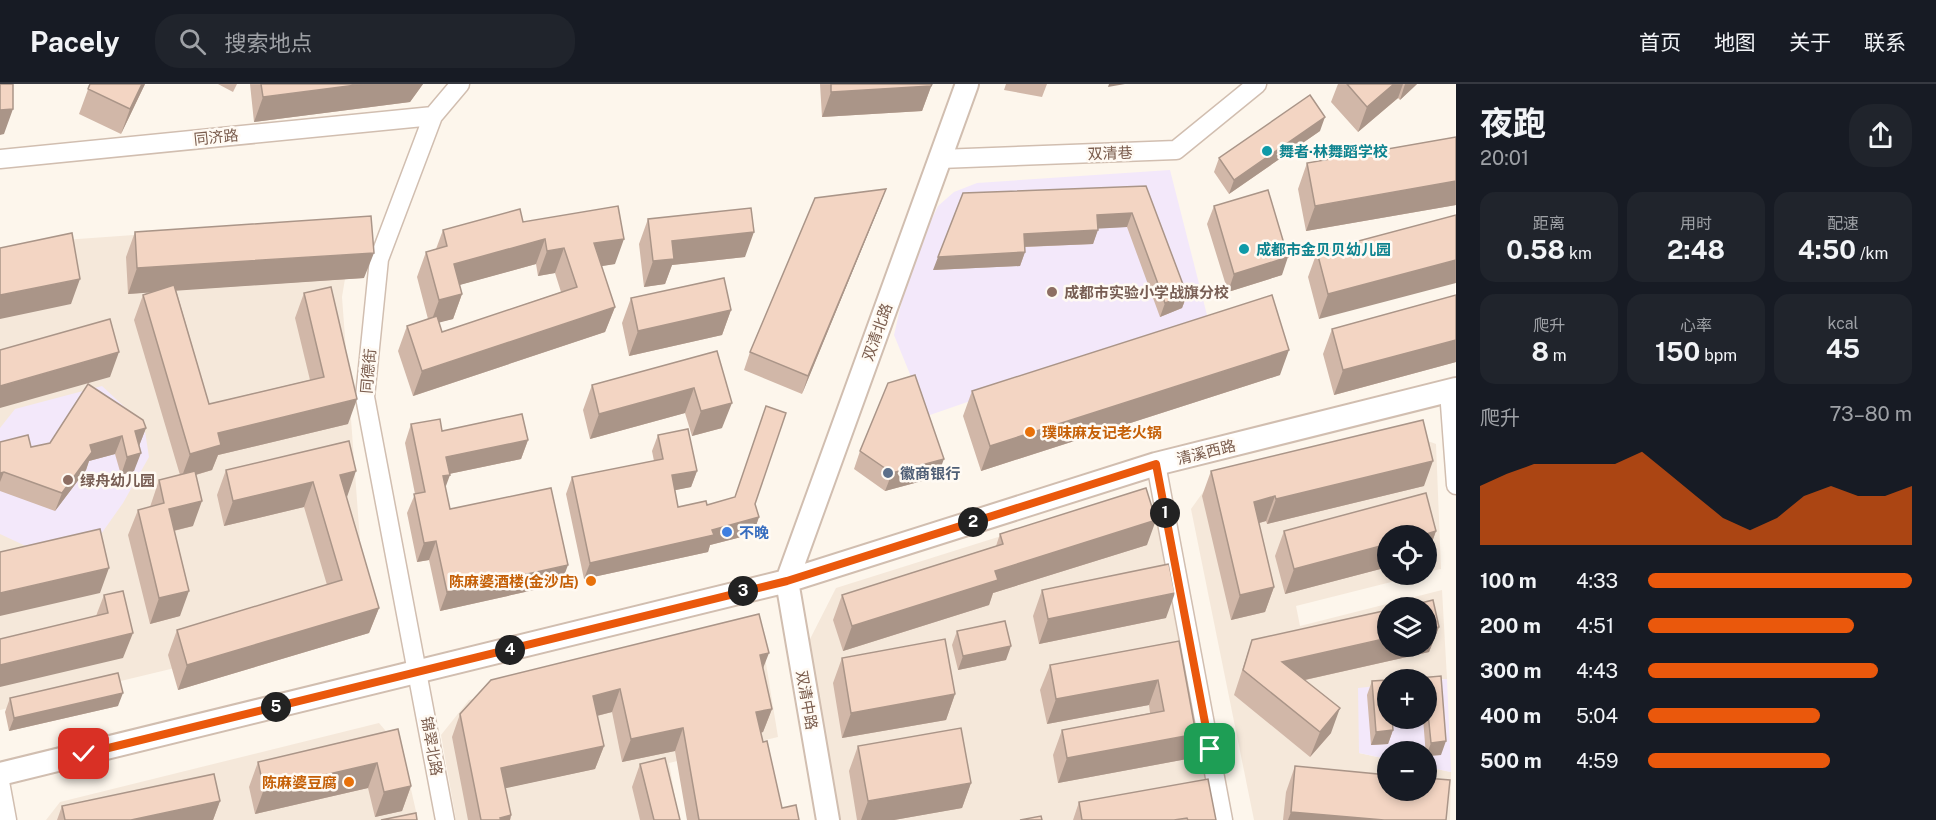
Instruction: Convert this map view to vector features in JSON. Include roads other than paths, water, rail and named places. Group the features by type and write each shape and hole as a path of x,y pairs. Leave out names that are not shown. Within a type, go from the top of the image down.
{"street":[{"name":"同德街","path":"419,672 365,397 378,259 433,116 460,84"},
{"name":"双清北路","path":"787,581 967,84"},
{"name":"双清巷","path":"940,159 1176,150 1257,84"},
{"name":"同济路","path":"0,159 433,116"},
{"name":"清溪西路","path":"0,774 787,581 1156,464 1453,390"},
{"path":"1453,390 1456,485"},
{"path":"1156,464 1223,820"},
{"name":"双清中路","path":"787,581 828,820"},
{"name":"锦翠北路","path":"419,672 445,820"},
{"path":"0,782 7,820"}],"place":[{"name":"舞者·林舞蹈学校","path":"1267,151"},
{"name":"成都市金贝贝幼儿园","path":"1244,249"},
{"name":"成都市实验小学战旗分校","path":"1052,292"},
{"name":"璞味麻友记老火锅","path":"1030,432"},
{"name":"徽商银行","path":"888,473"},
{"name":"绿舟幼儿园","path":"68,480"},
{"name":"不晚","path":"727,532"},
{"name":"陈麻婆酒楼(金沙店)","path":"591,581"},
{"name":"陈麻婆豆腐","path":"349,782"}]}
